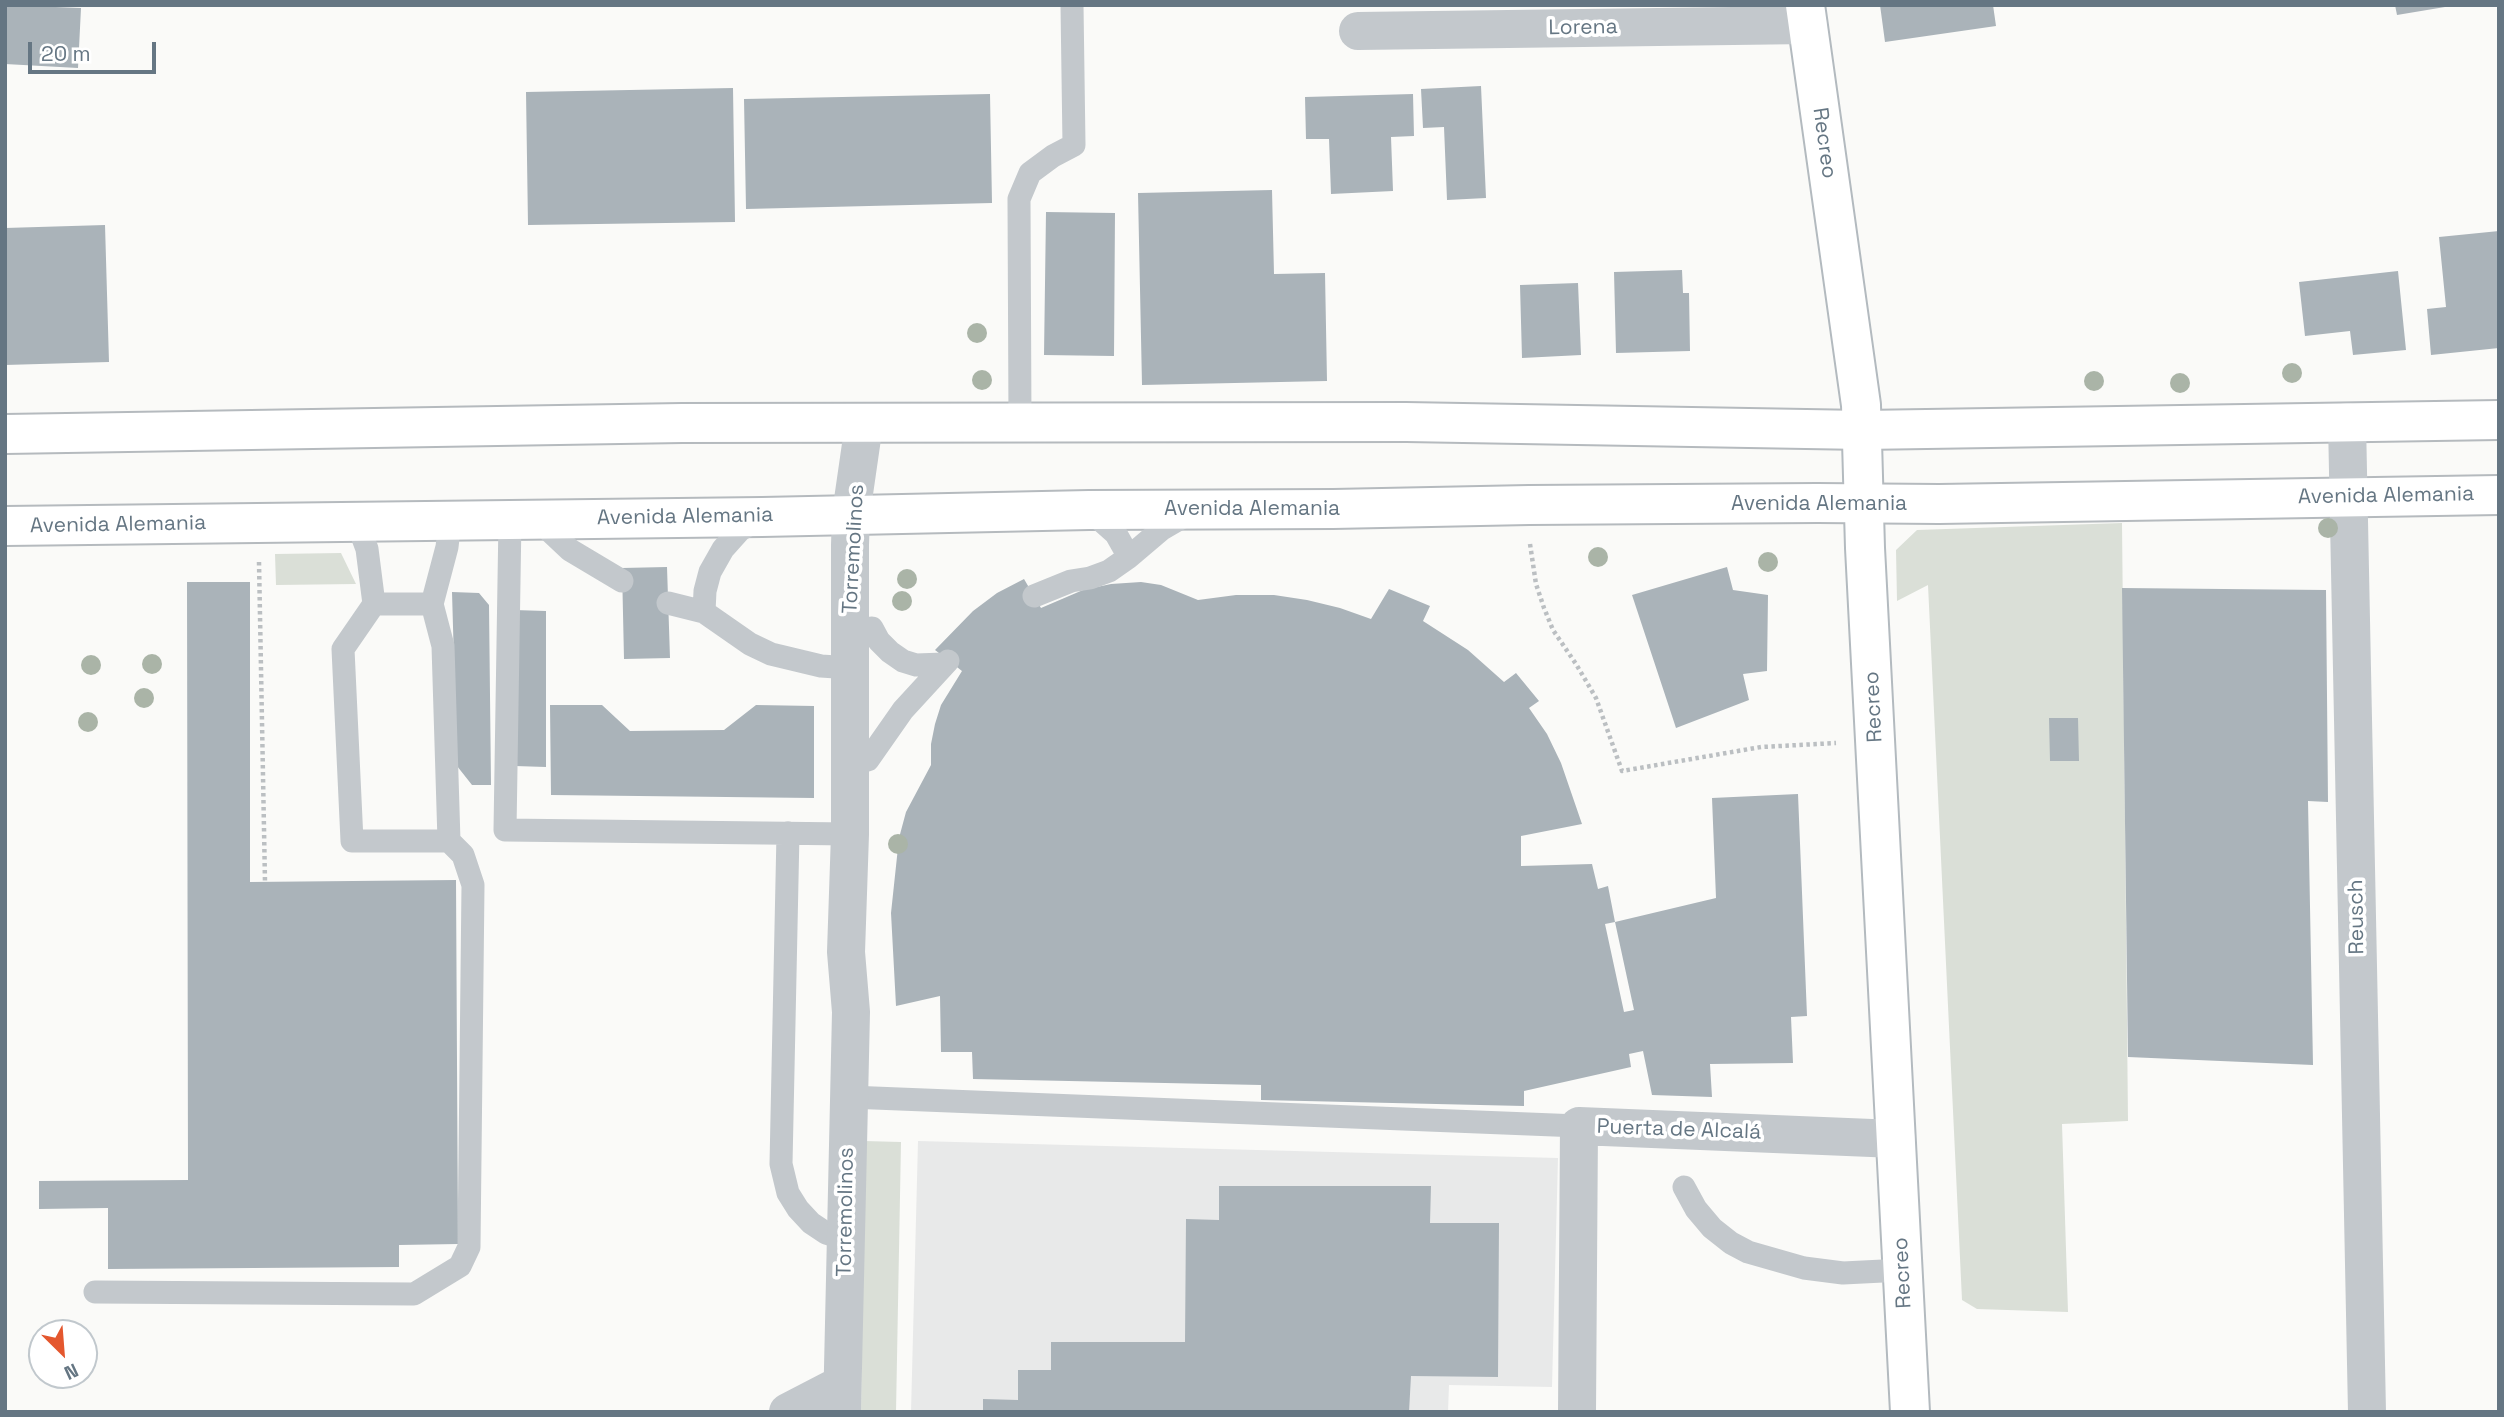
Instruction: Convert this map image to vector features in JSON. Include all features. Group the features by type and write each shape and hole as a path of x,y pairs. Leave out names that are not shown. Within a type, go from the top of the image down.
{"main road":[{"name":"Recreo","path":"1806,15 1863,430 1864,504 1910,1412"},
{"path":"5,434 682,423 1406,422 1863,430 2499,420"},
{"name":"Avenida Alemania","path":"5,526 762,517 1088,510 1864,504 2499,495"}],"street":[{"name":"Lorena","path":"1358,31 1806,15"},
{"name":"Reusch","path":"2347,422 2367,1412"},
{"name":"Torremolinos","path":"842,1398 851,1012 846,952 850,834 850,667 863,513 864,424"},
{"name":"Torremolinos","path":"851,1012 863,953 872,628 863,513"},
{"name":"Puerta de Alcalá","path":"1577,1412 1579,1126 1896,1139"},
{"path":"788,1412 842,1398"}],"lane":[{"path":"1020,422 1019,200 1031,173 1053,156 1074,145 1072,5"},
{"path":"1034,596 1070,581 1090,578 1109,570 1162,529 1202,509"},
{"path":"1088,510 1116,534 1129,557"},
{"path":"704,611 710,572 723,549 740,530 762,517"},
{"path":"523,519 622,581"},
{"path":"523,519 505,830 850,834"},
{"path":"95,1292 414,1294 460,1266 469,1247 472,884 463,855 449,841 443,646 432,604 447,547 450,521"},
{"path":"357,522 367,549 374,604 342,649 352,841 449,841"},
{"path":"668,603 704,611 750,644 771,654 821,666 850,667"},
{"path":"374,604 432,604"},
{"path":"868,760 903,710 946,662 930,666 902,661 879,641 872,628"},
{"path":"788,833 781,1164 788,1194 798,1209 811,1223 826,1233 845,1239"},
{"path":"849,1097 1579,1126"},
{"path":"1684,1187 1696,1209 1712,1228 1748,1252 1804,1268 1843,1273 1903,1270"}],"path":[{"path":"1529,505 1530,546 1536,584 1544,608 1553,630 1596,698 1622,771 1761,747 1876,741"},
{"path":"259,551 265,882"}],"shaded area":[{"path":"2122,523 2128,1121 2062,1124 2068,1312 1977,1309 1962,1300 1928,585 1897,601 1896,550 1917,530"},
{"path":"341,553 356,584 276,585 275,554"},
{"path":"864,1141 901,1142 896,1412 861,1412"},
{"path":"918,1141 1558,1158 1552,1387 1449,1385 1448,1412 911,1412"}],"building":[{"path":"5,5 81,8 78,68 5,64"},
{"path":"1880,5 1993,5 1996,26 1885,42"},
{"path":"2395,5 2445,5 2445,7 2397,15"},
{"path":"1481,86 1486,198 1447,200 1444,127 1423,128 1421,89"},
{"path":"733,88 735,222 528,225 526,92"},
{"path":"990,94 992,203 746,209 744,99"},
{"path":"1413,94 1414,136 1391,137 1393,191 1331,194 1329,139 1306,139 1305,97"},
{"path":"1272,190 1274,274 1325,273 1327,381 1142,385 1138,193"},
{"path":"1046,212 1115,213 1114,356 1044,355"},
{"path":"105,225 109,362 5,365 5,228"},
{"path":"2499,231 2499,348 2431,355 2427,309 2446,307 2439,237"},
{"path":"1682,270 1683,293 1689,293 1690,351 1616,353 1614,272"},
{"path":"2398,271 2406,350 2353,355 2350,331 2305,336 2299,282"},
{"path":"1578,283 1581,355 1522,358 1520,285"},
{"path":"667,567 670,658 624,659 622,568"},
{"path":"1727,567 1733,590 1768,595 1767,671 1743,674 1749,700 1676,728 1632,595"},
{"path":"1024,579 1041,608 1083,590 1111,584 1141,582 1161,585 1198,600 1236,595 1274,595 1340,608 1371,619 1389,589 1430,606 1423,621 1468,650 1504,682 1516,673 1539,701 1529,708 1547,734 1561,763 1582,824 1521,836 1521,866 1592,864 1598,889 1608,886 1615,922 1716,898 1712,798 1798,794 1807,1016 1791,1017 1793,1063 1710,1064 1712,1097 1652,1095 1643,1051 1629,1054 1631,1067 1524,1091 1524,1106 1261,1100 1261,1085 973,1079 972,1052 941,1052 940,996 896,1006 891,913 899,838 906,812 931,765 931,744 941,705 962,671 935,650 973,611 997,593","holes":["1615,922 1634,1010 1624,1012 1605,924"]},
{"path":"187,582 250,582 250,882 456,880 458,1244 399,1245 399,1267 108,1269 108,1208 39,1209 39,1181 188,1180"},
{"path":"2122,588 2326,590 2328,802 2308,801 2313,1065 2128,1057"},
{"path":"452,592 479,593 489,605 491,785 472,785 457,766"},
{"path":"514,610 546,611 546,767 515,766"},
{"path":"550,705 602,705 630,731 724,730 756,705 814,706 814,798 551,795"},
{"path":"2049,718 2078,718 2079,761 2050,761"},
{"path":"1219,1186 1431,1186 1430,1223 1499,1223 1498,1377 1411,1376 1409,1412 983,1412 983,1399 1018,1400 1018,1370 1051,1370 1051,1342 1185,1342 1186,1219 1219,1220"}]}
